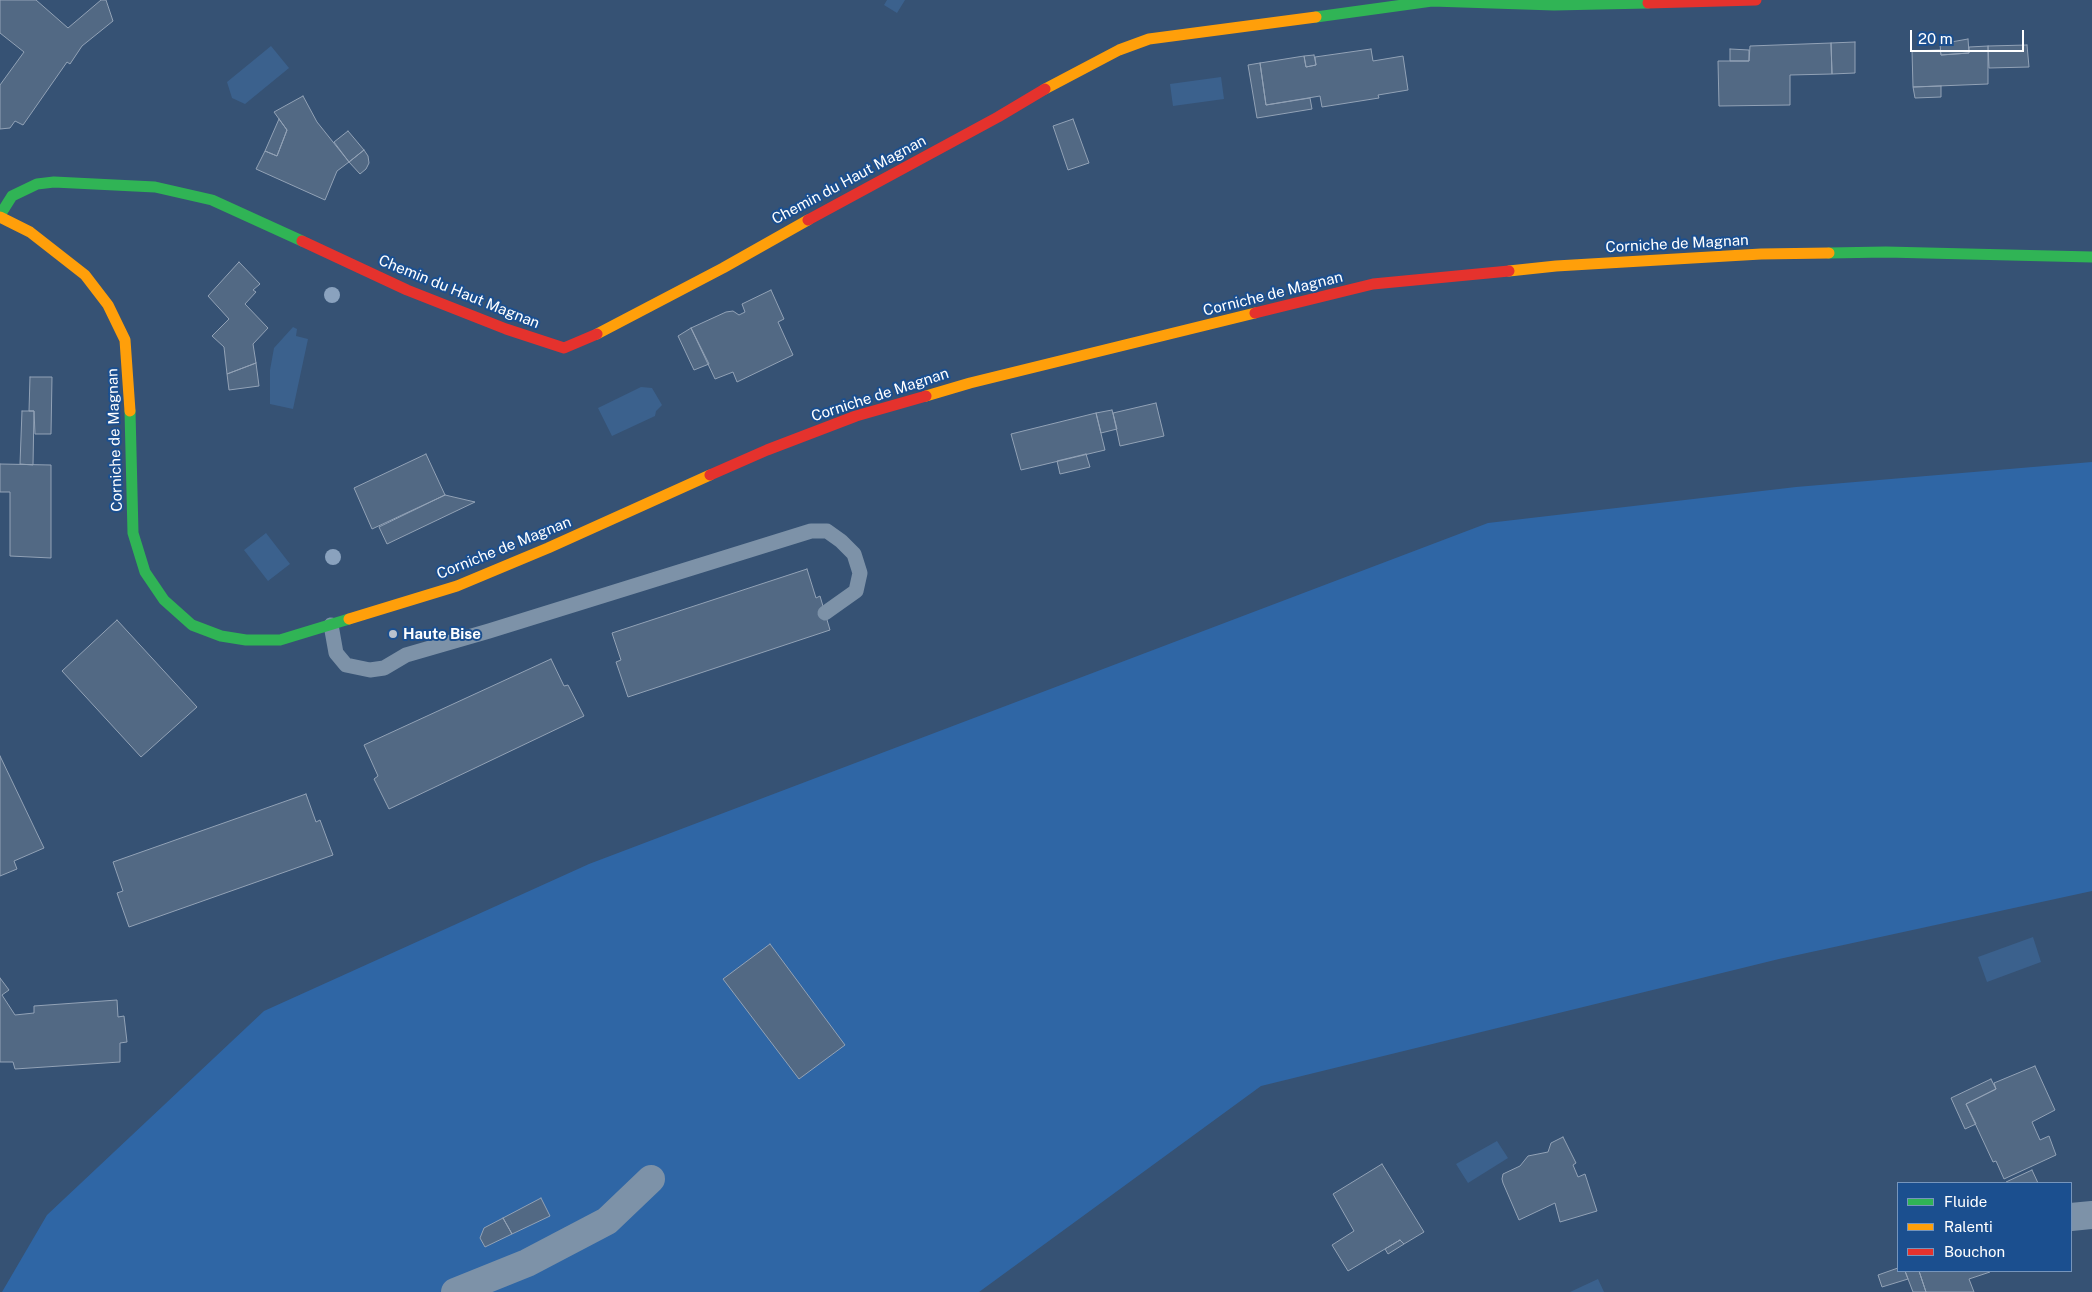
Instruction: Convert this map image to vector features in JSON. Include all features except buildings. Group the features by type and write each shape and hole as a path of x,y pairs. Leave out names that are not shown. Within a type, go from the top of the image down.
{"street":[{"name":"Chemin du Haut Magnan","path":"0,216 12,196 37,184 54,182 155,187 212,200 407,290 506,330 564,348 608,330 674,295 846,198 998,117 1042,90 1119,50 1149,39 1432,1 1554,5 1756,0"},
{"name":"Corniche de Magnan","path":"0,216 30,232 85,275 108,305 125,340 129,381 133,533 145,572 164,600 192,625 221,636 246,640 280,640 457,586 548,548 767,450 856,416 970,383 1373,284 1556,266 1761,254 1886,252 2092,257"},
{"path":"455,1292 527,1263 607,1221 652,1179"},
{"path":"2072,1217 2092,1215"}],"lane":[{"path":"331,625 336,653 346,665 370,670 384,668 406,655 811,531 827,530 854,554 860,572 856,591 825,613"}],"shaded area":[{"path":"887,0 905,0 897,13 884,5"},
{"path":"271,46 289,68 245,104 232,98 227,82"},
{"path":"1221,77 1224,99 1173,106 1170,84"},
{"path":"293,327 297,329 296,336 308,339 293,409 270,404 270,370 274,348"},
{"path":"641,387 652,388 662,405 656,411 655,416 612,436 598,408"},
{"path":"2092,462 2092,891 1779,959 1261,1086 979,1292 2,1292 47,1215 264,1011 589,864 1488,523 1796,487"},
{"path":"266,533 290,564 268,581 244,550"},
{"path":"2033,937 2041,962 1987,982 1978,957"},
{"path":"1497,1141 1508,1158 1468,1183 1456,1164"},
{"path":"1598,1279 1604,1292 1570,1292"}],"traffic: fast":[{"path":"1316,17 1432,1 1554,5 1648,3"},
{"path":"0,215 12,196 37,184 54,182 155,187 212,200 302,241"},
{"path":"1829,253 1886,252 2092,257"},
{"path":"130,411 133,533 145,572 164,600 192,625 221,636 246,640 280,640 349,619"}],"traffic: slow":[{"path":"1045,89 1119,50 1149,39 1316,17"},
{"path":"0,217 30,232 85,275 108,305 125,340 130,411"},
{"path":"597,334 723,268 808,220"},
{"path":"1509,271 1556,266 1761,254 1829,253"},
{"path":"926,396 970,383 1255,313"},
{"path":"349,619 457,586 548,548 710,475"}],"traffic: jam":[{"path":"1648,3 1756,0"},
{"path":"808,220 998,117 1045,89"},
{"path":"302,241 407,290 506,329 564,348 597,334"},
{"path":"1255,313 1373,284 1509,271"},
{"path":"710,475 767,450 856,416 926,396"}],"place":[{"name":"Haute Bise","path":"393,634"}]}
